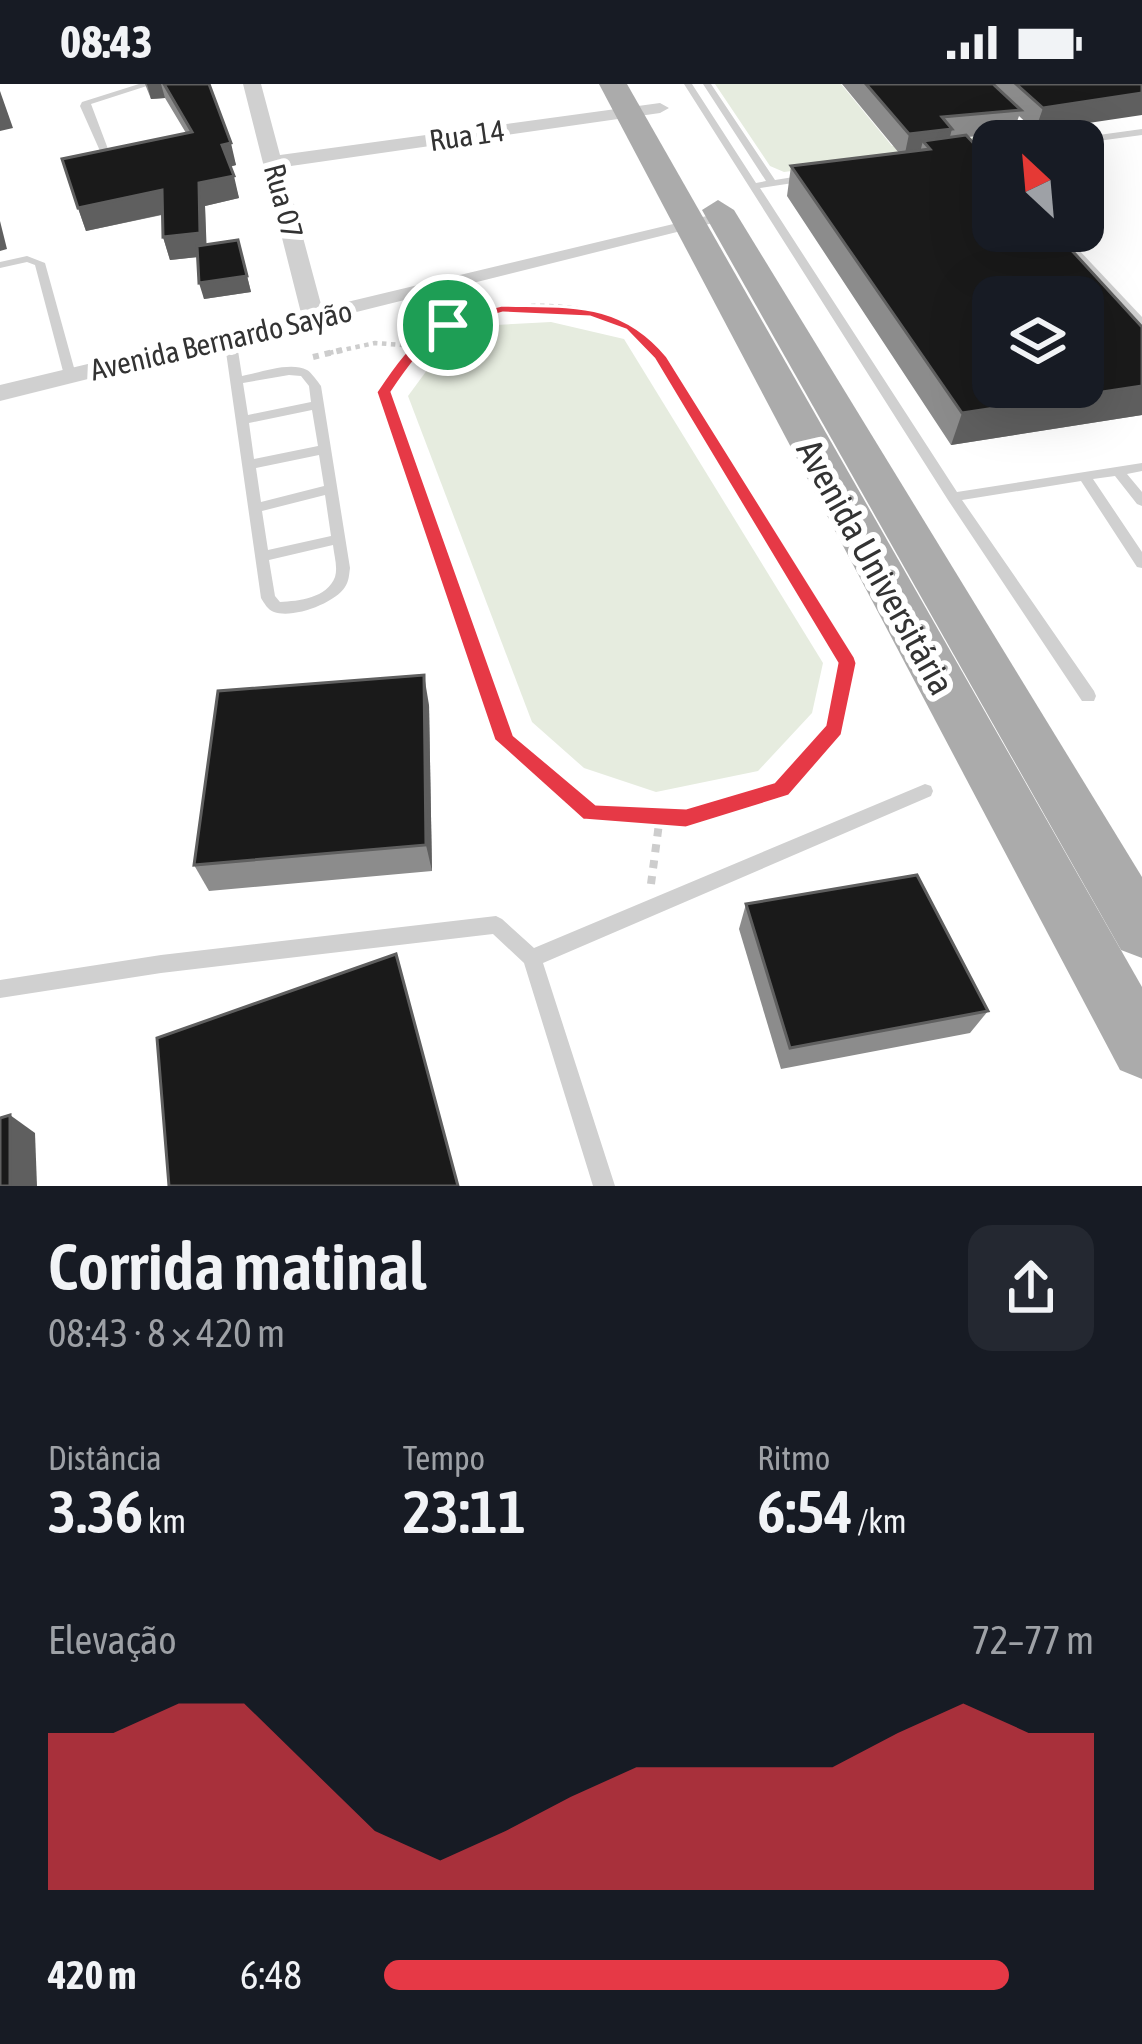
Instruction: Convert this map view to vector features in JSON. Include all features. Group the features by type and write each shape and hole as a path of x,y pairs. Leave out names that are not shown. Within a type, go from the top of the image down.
{"main road":[{"name":"Avenida Universitária","path":"647,95 706,222 1077,933 1142,1048"},
{"name":"Avenida Universitária","path":"706,222 1142,930"},
{"path":"1077,933 1115,935 1142,947"}],"street":[{"name":"Rua 07","path":"252,84 314,319"},
{"name":"Rua 14","path":"274,162 647,95"},
{"name":"Avenida Bernardo Sayão","path":"0,393 706,222"}],"lane":[{"path":"104,148 85,106 121,86 149,84"},
{"path":"707,84 772,183"},
{"path":"973,84 1012,120"},
{"path":"647,95 755,186 952,496 1088,696"},
{"path":"1104,137 1142,132"},
{"path":"960,157 972,155"},
{"path":"755,186 819,176"},
{"path":"1075,252 1142,324"},
{"path":"0,265 27,259 40,263 70,375"},
{"path":"230,338 268,598 276,607 316,602 341,582 339,538 315,386 305,373 289,370 239,380"},
{"path":"245,420 318,405"},
{"path":"251,464 325,448"},
{"path":"952,496 1142,467"},
{"path":"1118,471 1142,501"},
{"path":"1084,476 1142,563"},
{"path":"257,508 331,489"},
{"path":"263,556 339,538"},
{"path":"532,958 925,791"},
{"path":"0,989 161,964 496,925 532,958 604,1186"}],"path":[{"path":"502,309 592,313 632,327 660,356 848,663 834,728 782,790 686,818 591,814 505,740 476,656 384,392 415,346 448,325 502,309"},
{"path":"306,358 375,343 415,346"},
{"path":"476,656 484,678"},
{"path":"648,909 660,817"}],"shaded area":[{"path":"715,84 841,84 892,146 972,137 972,147 784,172 770,166"},
{"path":"551,322 624,339 823,663 812,713 758,771 656,792 584,768 532,722 408,396 444,347 496,325"}],"building":[{"path":"164,84 209,84 231,143 222,145 234,176 199,183 200,233 163,237 162,190 78,208 62,159 192,132"},
{"path":"866,84 993,84 1021,110 942,117 952,129 909,134"},
{"path":"1016,84 1142,84 1142,93 1043,108"},
{"path":"966,135 972,141 972,252 1073,252 1095,276 972,276 972,408 995,408 962,413 791,166 930,149 923,141"},
{"path":"238,240 247,276 199,283 197,246"},
{"path":"1104,286 1142,327 1142,386 1104,392"},
{"path":"424,675 426,845 194,865 218,691"},
{"path":"917,875 988,1011 790,1048 746,904"},
{"path":"396,954 458,1186 169,1186 157,1038"},
{"path":"10,1115 10,1186 0,1186 0,1118"}],"route":[{"path":"502,309 592,313 632,327 660,356 848,663 834,728 782,790 686,818 591,814 505,740 384,392 415,346 448,325 502,309"}]}
